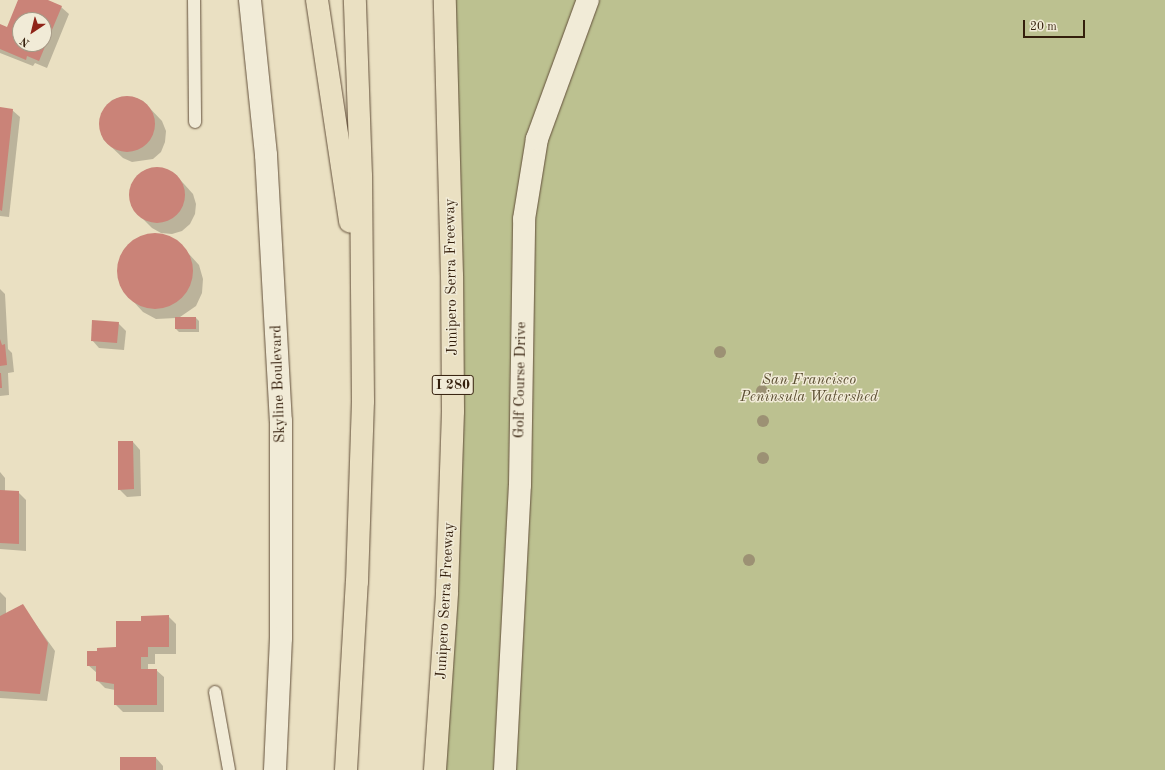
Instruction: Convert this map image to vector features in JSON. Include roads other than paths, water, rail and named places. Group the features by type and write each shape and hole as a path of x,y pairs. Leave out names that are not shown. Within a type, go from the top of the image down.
{"highway":[{"path":"317,0 363,310"},
{"path":"346,770 359,536 363,310 355,0"},
{"name":"Junipero Serra Freeway","path":"435,770 447,592 453,411 452,254 445,0"}],"street":[{"name":"Skyline Boulevard","path":"250,0 269,202 281,422 281,638 275,770"},
{"name":"Golf Course Drive","path":"505,770 520,485 524,219 537,139 588,0"}],"lane":[{"path":"194,0 195,122"},
{"path":"215,692 229,770"}],"park label":[{"name":"San Francisco Peninsula Watershed","path":"809,388"}]}
